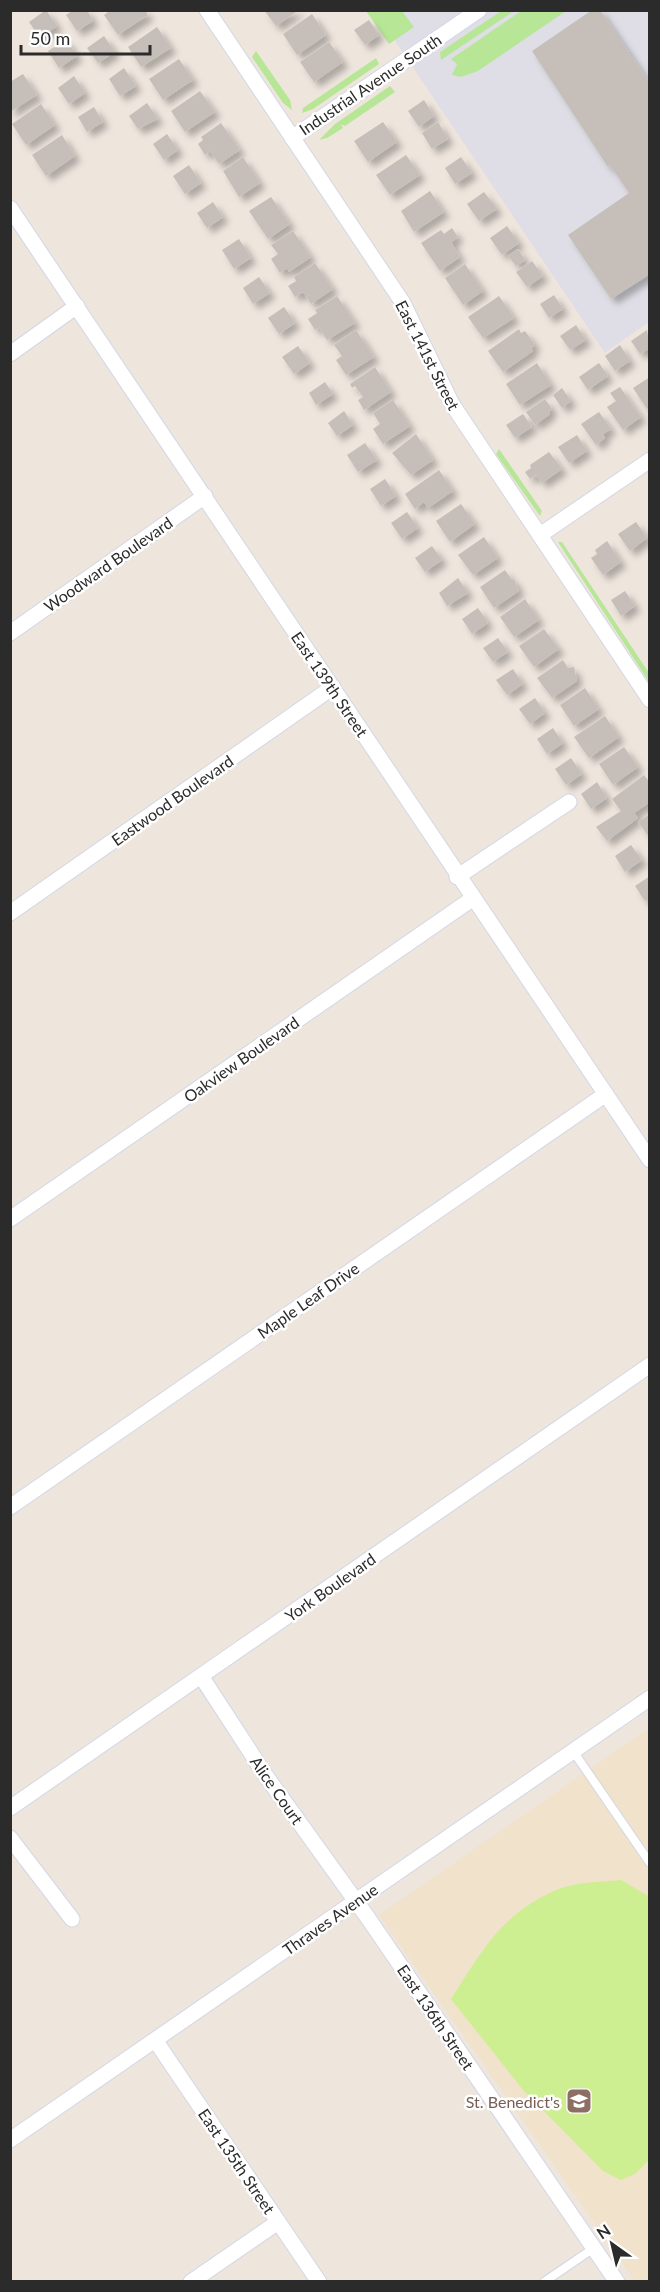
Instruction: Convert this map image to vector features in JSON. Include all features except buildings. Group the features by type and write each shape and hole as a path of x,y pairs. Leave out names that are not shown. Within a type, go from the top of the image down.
{"street":[{"name":"East 141st Street","path":"207,10 403,303 452,404 650,700"},
{"name":"Industrial Avenue South","path":"292,138 479,10"},
{"name":"East 139th Street","path":"10,208 333,687 472,899 650,1160"},
{"path":"10,354 77,306"},
{"path":"540,535 650,460"},
{"name":"Woodward Boulevard","path":"10,633 205,496"},
{"name":"Eastwood Boulevard","path":"10,913 333,687"},
{"path":"458,877 568,802"},
{"name":"Oakview Boulevard","path":"10,1219 472,899"},
{"name":"Maple Leaf Drive","path":"10,1507 606,1094"},
{"name":"York Boulevard","path":"10,1808 650,1365"},
{"name":"Alice Court","path":"201,1676 266,1776 355,1901"},
{"name":"Thraves Avenue","path":"10,2140 650,1698"},
{"path":"10,1838 72,1919"},
{"name":"East 136th Street","path":"355,1901 617,2282"},
{"name":"East 135th Street","path":"155,2040 319,2282"},
{"path":"191,2282 278,2222"}],"lane":[{"path":"573,1751 650,1863"},
{"path":"544,2282 594,2248"}],"shaded area":[{"path":"375,11 649,11 649,322 605,353"},
{"name":"St. Benedict's","path":"649,1728 649,2281 635,2281 379,1915"}],"green space":[{"path":"366,11 402,11 414,27 389,44"},
{"path":"501,11 514,11 441,60 440,52"},
{"path":"521,11 566,11 478,71 461,77 452,75 457,64 451,59"},
{"path":"256,51 290,100 292,110 283,103 252,57"},
{"path":"376,58 379,64 313,109 302,113 303,108"},
{"path":"390,86 395,92 345,126 341,124 343,128 319,140 335,124"},
{"path":"499,449 542,511 540,516 496,454"},
{"path":"558,542 562,542 649,673 649,682"},
{"path":"621,1880 650,1897 649,2160 635,2174 621,2180 603,2171 523,2090 451,1999 483,1950 506,1923 520,1911 563,1887"}],"place":[{"name":"St. Benedict's","path":"579,2101"}]}
